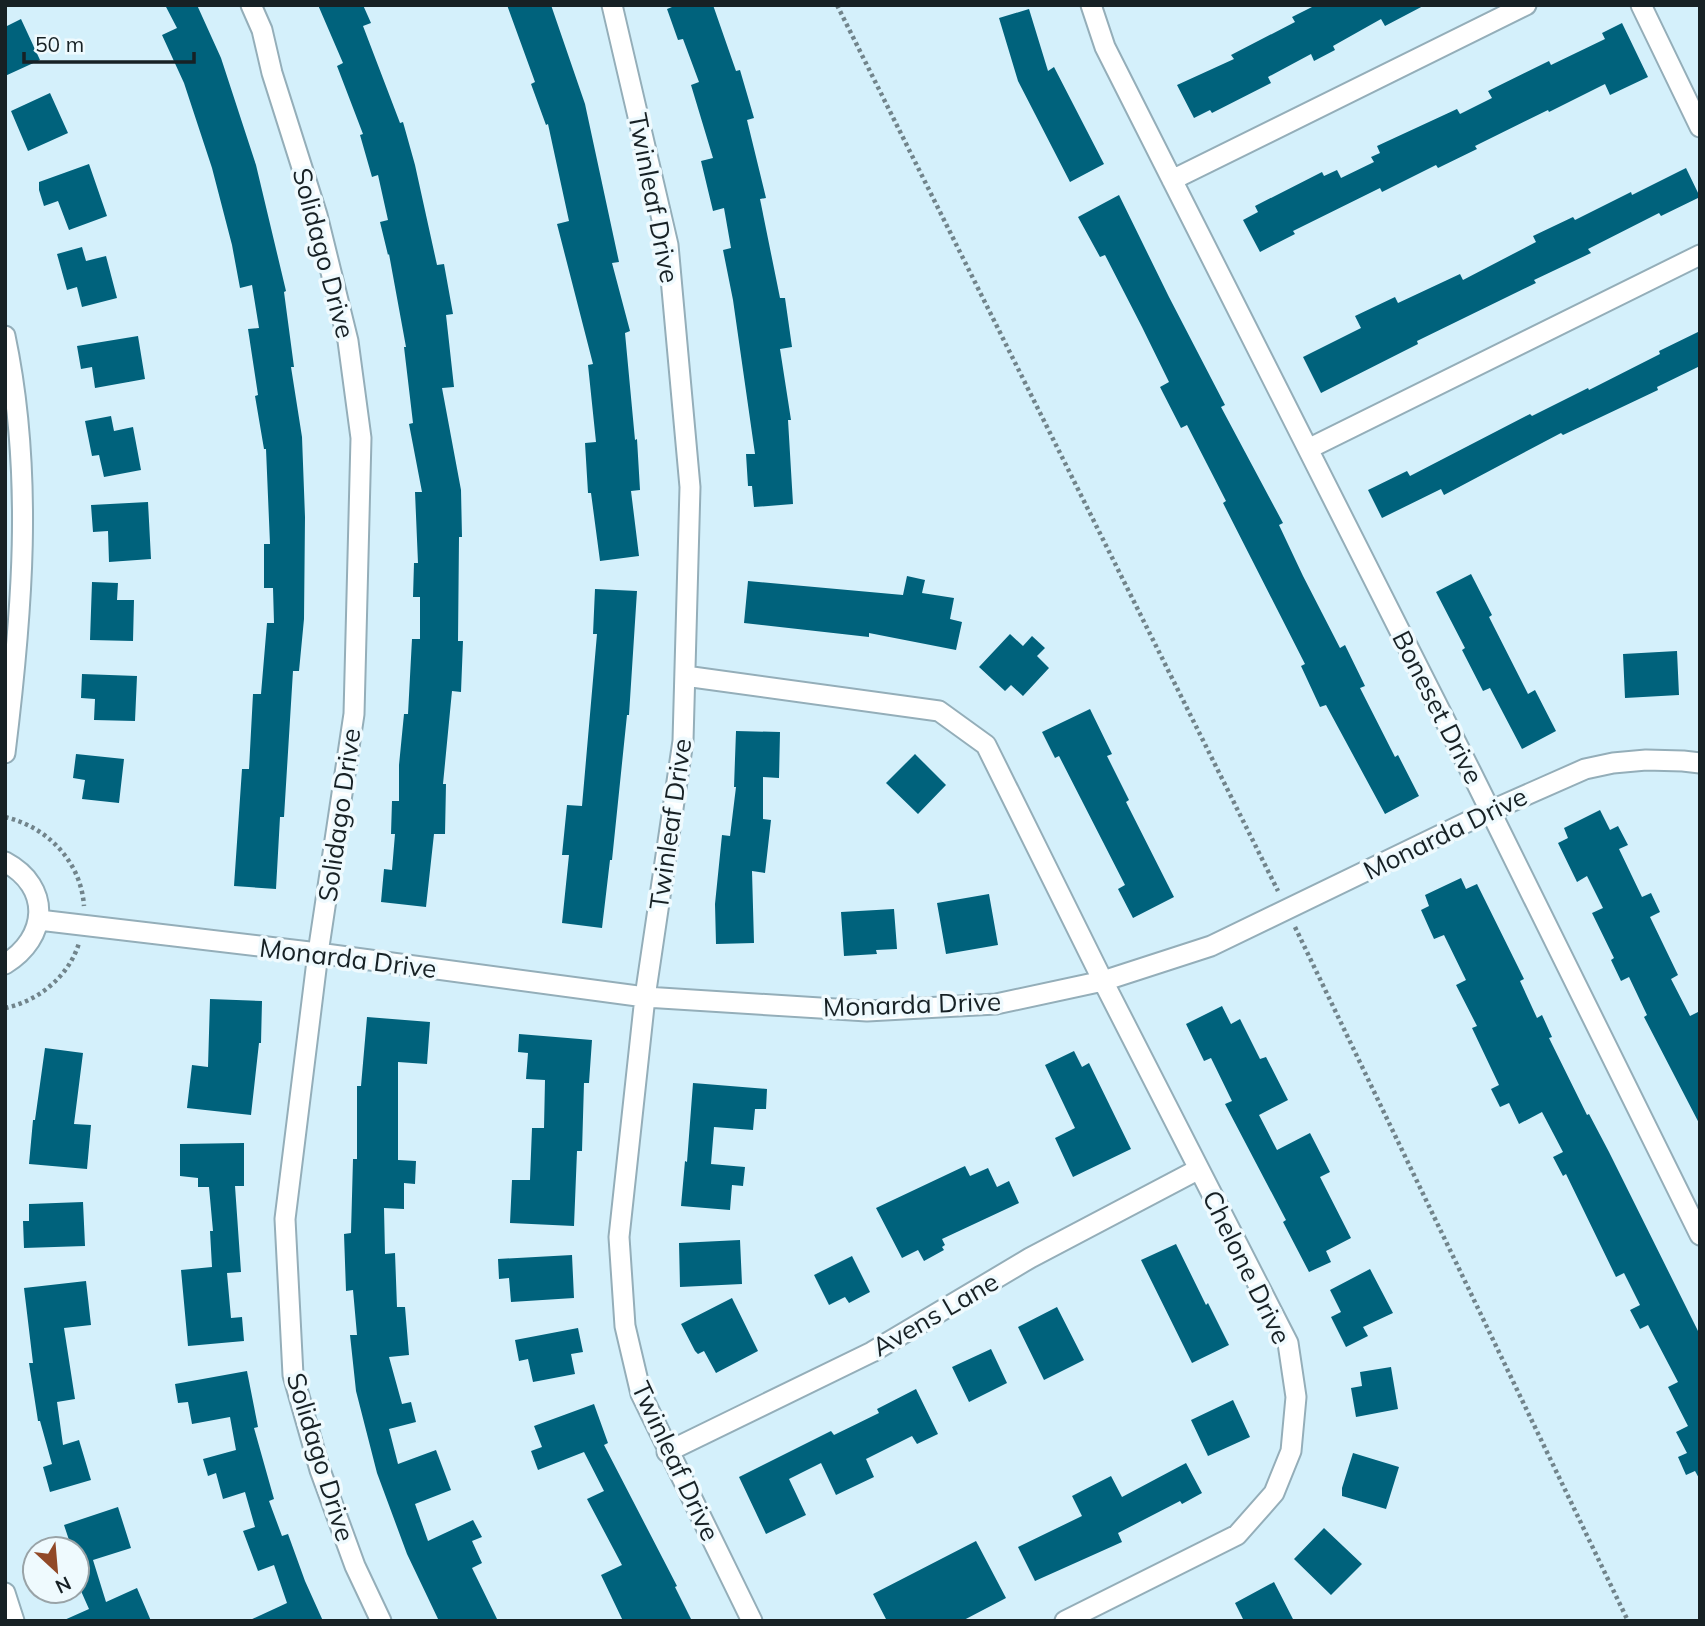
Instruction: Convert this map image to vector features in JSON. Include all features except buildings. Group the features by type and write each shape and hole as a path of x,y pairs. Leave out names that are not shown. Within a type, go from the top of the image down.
{"street":[{"name":"Solidago Drive","path":"251,5 262,30 272,73 317,215 348,341 361,438 354,714 318,953 285,1219 293,1374 320,1470 355,1566 381,1621"},
{"name":"Twinleaf Drive","path":"612,5 668,246 690,487 683,741 645,998 619,1237 625,1326 641,1394 667,1452 752,1621"},
{"name":"Boneset Drive","path":"1091,5 1105,47 1490,811 1700,1235"},
{"path":"1172,180 1526,5"},
{"path":"1641,5 1700,127"},
{"path":"1308,449 1700,255"},
{"path":"5,336 12,370 23,481 17,658 5,753"},
{"name":"Chelone Drive","path":"685,676 939,711 986,744 1103,981 1288,1343 1296,1397 1292,1451 1274,1493 1237,1535 1065,1621"},
{"name":"Monarda Drive","path":"39,920 318,953 645,998 867,1012 996,1004 1103,981 1211,946 1490,811 1584,769 1646,760 1700,763"},
{"path":"5,862 18,869 31,883 38,901 39,920 33,937 22,953 5,964"},
{"name":"Avens Lane","path":"667,1452 872,1352 1030,1258 1199,1170"},
{"path":"5,1593 14,1621"}],"path":[{"path":"837,5 1287,909 1628,1621"}]}
